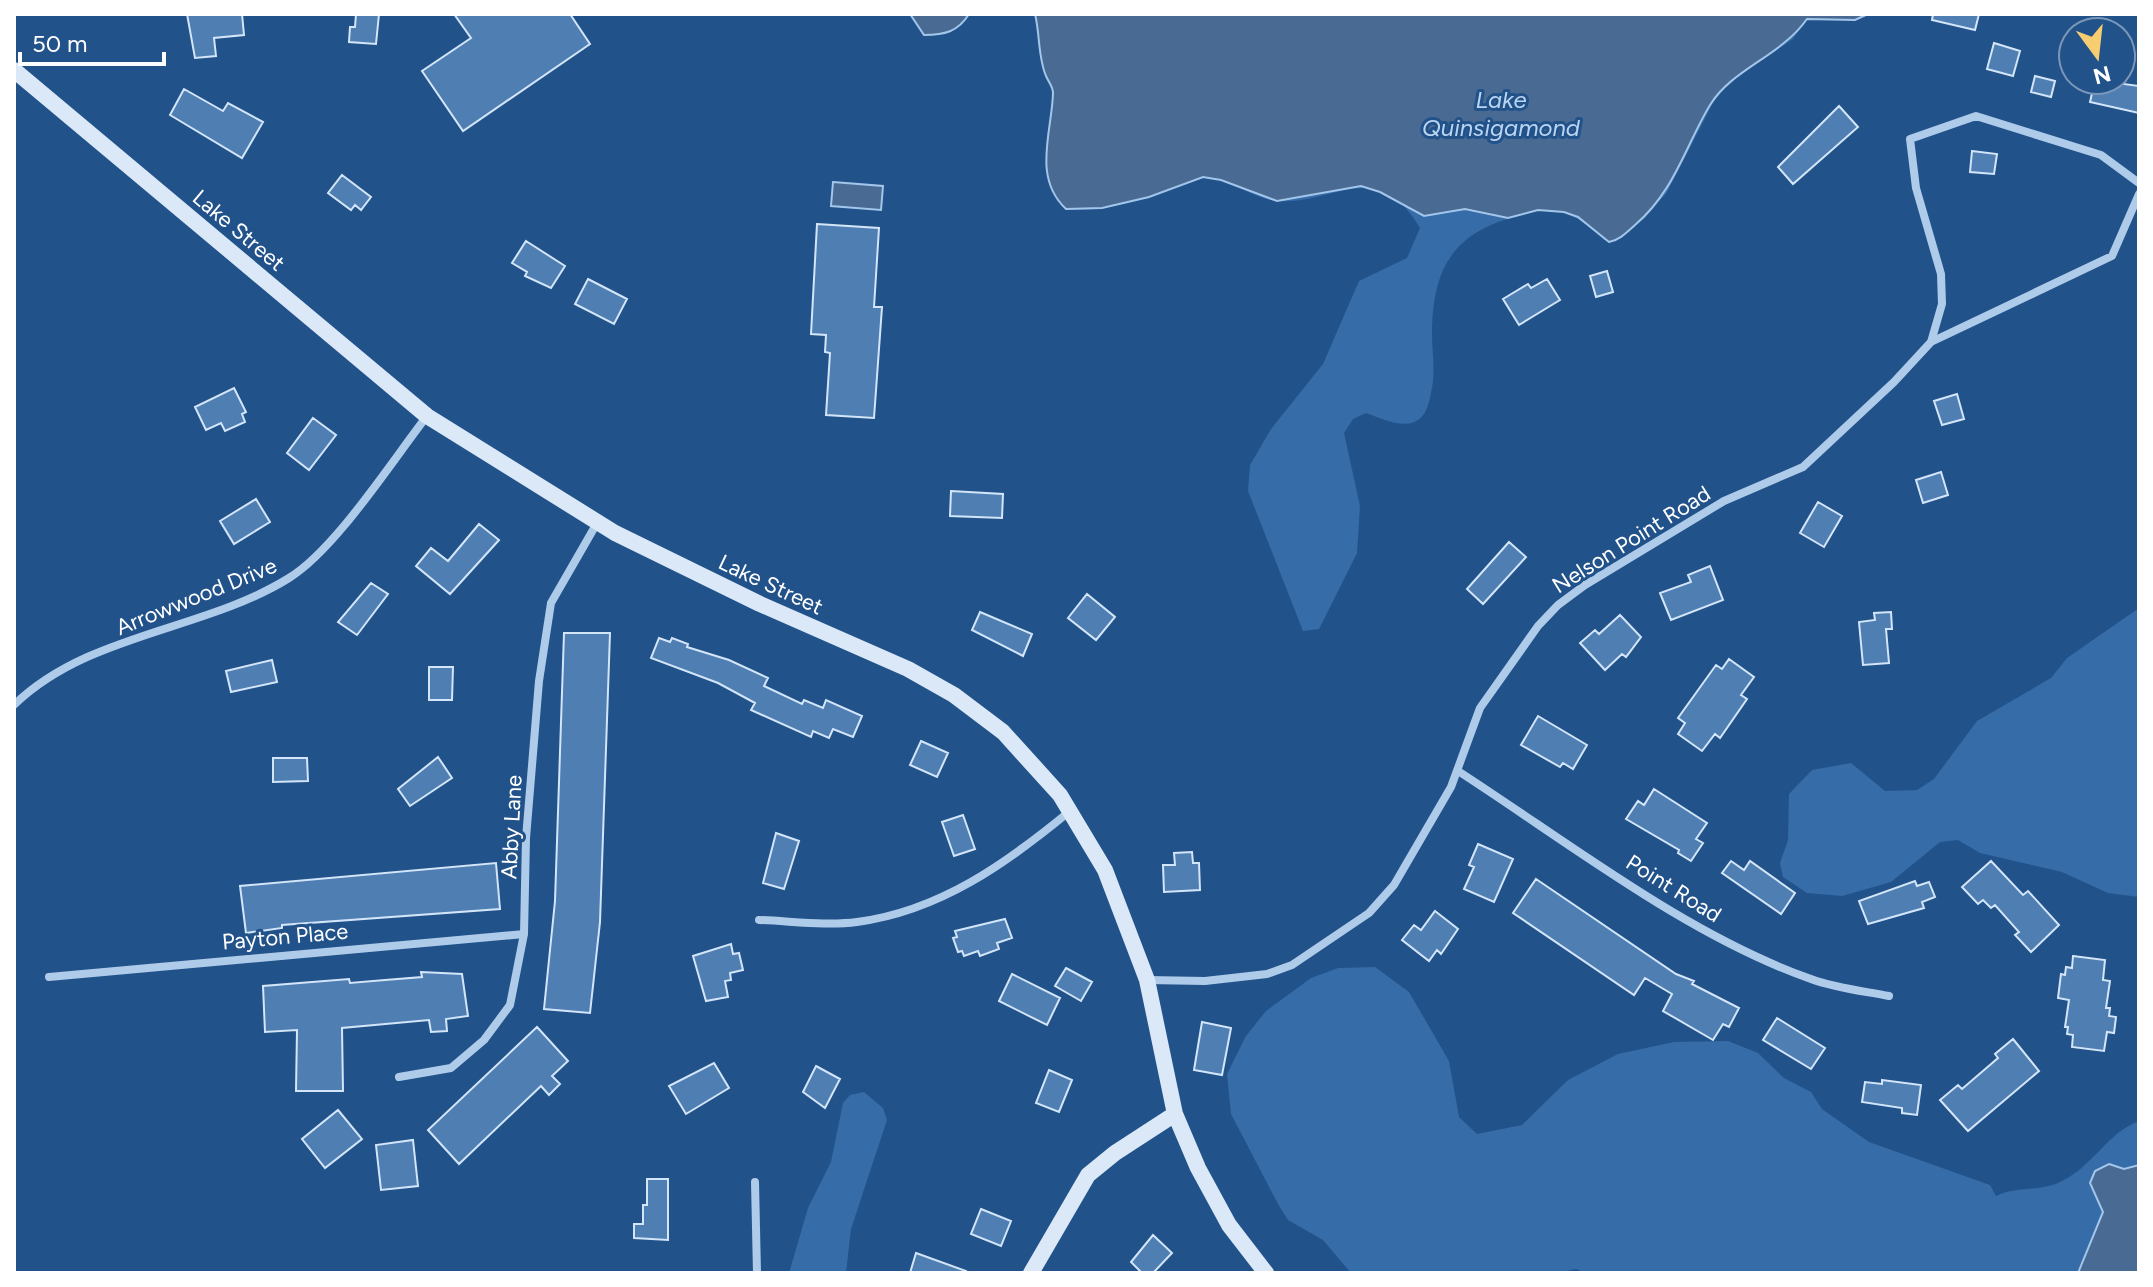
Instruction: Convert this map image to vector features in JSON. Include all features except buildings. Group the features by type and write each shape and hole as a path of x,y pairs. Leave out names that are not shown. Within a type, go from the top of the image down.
{"main road":[{"name":"Lake Street","path":"14,70 427,416 597,523 653,553 939,686 1003,732 1071,811 1105,870 1147,980 1175,1114 1198,1168 1229,1225 1266,1273"},
{"path":"1031,1273 1072,1197 1090,1173 1126,1145 1175,1114"}],"street":[{"name":"Nelson Point Road","path":"1931,342 1942,304 1941,274 1916,188 1910,139 1976,116 2101,155 2139,183"},
{"name":"Nelson Point Road","path":"1147,980 1205,981 1267,974 1292,965 1369,913 1394,885 1458,771 1480,708 1538,626 1558,605 1585,585 1724,501 1803,467 1894,382 1931,342 2112,256 2139,194"},
{"name":"Arrowwood Drive","path":"14,705 39,683 71,665 253,596 292,577 332,539 427,416"},
{"name":"Abby Lane","path":"399,1077 451,1068 484,1040 510,1005 524,934 526,838 537,705 551,603 597,523"},
{"name":"Point Road","path":"1458,771 1745,953 1814,981 1889,996"},
{"path":"759,920 854,923 899,914 948,895 1013,858 1071,811"},
{"name":"Payton Place","path":"49,977 524,934"},
{"path":"755,1182 757,1273"}],"shaded area":[{"name":"Lake Quinsigamond","path":"1035,14 1868,14 1855,20 1807,19 1793,39 1729,82 1717,95 1666,194 1617,240 1604,240 1564,213 1544,211 1495,223 1462,243 1442,272 1437,289 1432,332 1434,370 1424,415 1406,424 1366,413 1353,419 1344,433 1360,506 1357,553 1319,629 1303,631 1248,491 1250,465 1271,429 1323,364 1359,281 1407,258 1420,228 1404,206 1388,194 1371,188 1278,201 1221,180 1202,177 1119,205 1087,210 1066,209 1055,196 1046,169 1053,93 1043,69"},
{"path":"2139,608 2139,897 2108,893 2062,872 1980,853 1958,840 1940,842 1891,882 1842,896 1807,893 1783,877 1780,863 1788,840 1789,794 1812,770 1851,763 1885,791 1917,790 1934,779 1977,721 2051,678 2067,658"},
{"path":"1375,967 1409,992 1449,1061 1459,1117 1477,1134 1522,1125 1568,1080 1618,1054 1674,1042 1728,1041 1758,1053 1784,1078 1811,1092 1822,1109 1869,1142 1990,1185 1996,1196 2062,1181 2083,1167 2118,1133 2139,1121 2139,1165 2090,1183 2103,1212 2078,1273 1586,1273 1576,1269 1556,1273 1351,1273 1323,1240 1288,1220 1278,1204 1231,1114 1227,1074 1246,1036 1266,1011 1311,978 1338,968"},
{"path":"864,1092 883,1108 887,1120 851,1229 846,1273 789,1273 808,1208 831,1162 843,1103 850,1095"}],"water":[{"path":"910,14 969,14 950,31 924,35"},
{"name":"Lake Quinsigamond","path":"1035,14 1868,14 1855,20 1807,19 1784,43 1731,81 1710,105 1660,198 1626,233 1609,242 1578,217 1564,212 1538,210 1508,218 1465,209 1424,216 1380,192 1361,186 1277,201 1221,180 1203,177 1149,197 1102,208 1066,209 1049,183 1046,154 1053,93 1043,69"},
{"path":"833,182 883,186 881,210 831,206"},
{"path":"2109,1164 2124,1169 2139,1165 2139,1273 2078,1273 2103,1212 2090,1183 2095,1171"}]}
